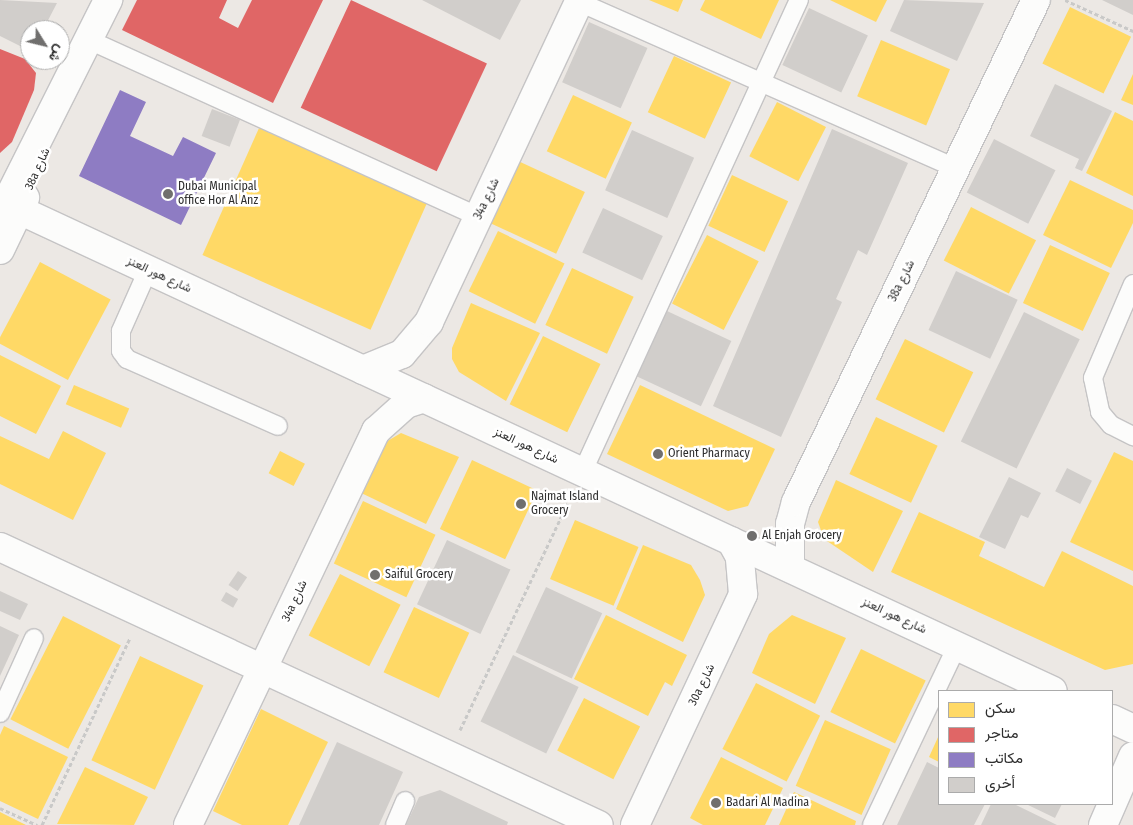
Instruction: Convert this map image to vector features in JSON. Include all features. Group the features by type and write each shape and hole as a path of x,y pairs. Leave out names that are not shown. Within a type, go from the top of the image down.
{"street":[{"name":"38a شارع","path":"0,250 6,207 57,126 68,85 108,0"},
{"name":"38a شارع","path":"790,568 790,524 796,502 1036,0"},
{"name":"34a شارع","path":"363,370 402,354 418,340 479,216 579,1"},
{"name":"شارع هور العنز","path":"6,207 148,270 1051,690"},
{"name":"34a شارع","path":"188,825 376,431 406,404 424,398"},
{"name":"30a شارع","path":"635,825 740,603 744,576 731,541"},
{"path":"0,547 599,825"},
{"path":"1113,719 1133,729"},
{"path":"1113,802 1133,756"},
{"path":"1114,825 1133,794"},
{"path":"1103,825 1112,805"}],"lane":[{"path":"582,473 799,0"},
{"path":"579,1 956,168"},
{"path":"89,40 479,216"},
{"path":"148,270 121,331 121,351 127,358 278,426"},
{"path":"1133,284 1093,378 1100,412 1111,425 1133,436"},
{"path":"0,712 34,638"},
{"path":"872,825 957,646"},
{"path":"395,825 405,801"}],"path":[{"path":"1064,0 1133,32"},
{"path":"448,755 582,473"},
{"path":"42,825 142,613"},
{"path":"0,808 38,825"}],"building: سكن":[{"path":"649,0 683,0 678,12"},
{"path":"705,0 779,0 761,39 700,10"},
{"path":"830,0 887,0 876,22"},
{"path":"1070,7 1131,37 1104,93 1042,64"},
{"path":"881,40 950,69 926,125 857,96"},
{"path":"674,56 731,83 705,139 648,112"},
{"path":"1133,74 1133,105 1121,100"},
{"path":"573,95 632,122 606,179 547,151"},
{"path":"777,102 826,127 798,181 749,156"},
{"path":"1115,112 1133,121 1133,196 1086,173"},
{"path":"259,128 427,203 371,330 202,255"},
{"path":"516,160 585,192 556,254 487,222"},
{"path":"732,175 788,201 765,252 708,226"},
{"path":"1070,180 1133,210 1133,223 1111,268 1043,235"},
{"path":"971,207 1036,240 1009,294 944,260"},
{"path":"498,231 565,263 535,324 469,291"},
{"path":"707,235 759,261 724,330 672,304"},
{"path":"1050,245 1110,273 1083,331 1023,303"},
{"path":"40,262 111,300 68,380 0,344 0,337"},
{"path":"572,268 634,297 607,354 545,325"},
{"path":"471,303 540,333 506,401 459,372 452,359 452,348"},
{"path":"543,336 601,364 567,432 510,404"},
{"path":"905,339 973,372 944,433 876,399"},
{"path":"0,355 61,386 36,434 0,416"},
{"path":"74,385 129,408 121,428 66,404"},
{"path":"640,385 775,449 748,506 728,511 607,454"},
{"path":"876,417 938,446 911,503 849,474"},
{"path":"63,431 106,453 73,520 0,484 0,436 49,459"},
{"path":"401,433 459,457 426,524 357,491 379,446"},
{"path":"280,451 305,464 294,486 269,473"},
{"path":"1114,452 1133,461 1133,571 1070,542"},
{"path":"472,460 537,490 505,559 440,529"},
{"path":"836,480 903,511 873,572 824,539 818,522"},
{"path":"363,501 436,535 406,597 334,564"},
{"path":"919,512 985,542 979,556 1044,587 1062,551 1133,586 1133,664 1105,670 891,572"},
{"path":"575,520 639,547 614,606 550,579"},
{"path":"643,545 691,565 700,580 705,595 683,642 616,609"},
{"path":"340,574 401,605 369,666 309,635"},
{"path":"414,607 469,633 439,698 384,672"},
{"path":"606,615 687,655 672,686 665,682 648,716 574,679"},
{"path":"792,615 846,638 815,704 752,673 769,634"},
{"path":"63,616 121,646 68,749 10,719"},
{"path":"861,649 926,681 895,743 830,712"},
{"path":"140,656 203,686 155,790 91,760"},
{"path":"756,683 820,716 787,782 722,749"},
{"path":"584,698 640,727 613,779 557,751"},
{"path":"261,709 328,742 288,825 242,825 213,811"},
{"path":"825,720 891,749 861,815 796,786"},
{"path":"4,726 68,757 38,819 0,801 0,735"},
{"path":"938,737 938,762 929,757"},
{"path":"721,757 783,788 765,825 703,825 690,818"},
{"path":"85,767 148,797 134,825 57,824"},
{"path":"794,792 856,821 855,825 779,825"},
{"path":"0,812 26,825 0,825"}],"building: متاجر":[{"path":"137,0 227,0 219,18 238,28 252,0 323,0 273,103 122,30"},
{"path":"351,0 487,63 437,171 301,108"},
{"path":"0,49 20,57 20,70 34,70 36,73 34,90 12,142 0,153"}],"building: مكاتب":[{"name":"Dubai Municipal office Hor Al Anz","path":"120,90 146,102 130,136 173,156 183,137 216,153 181,225 79,176"}],"building: أخرى":[{"path":"0,0 57,3 48,20 20,20 20,46 0,36"},
{"path":"422,0 521,0 500,40"},
{"path":"904,0 984,3 957,61 890,31"},
{"path":"1102,0 1133,0 1133,15"},
{"path":"809,8 868,35 841,93 782,65"},
{"path":"589,22 647,48 621,108 562,82"},
{"path":"1055,84 1112,111 1082,171 1075,168 1079,159 1030,136"},
{"path":"212,109 240,120 230,147 202,136"},
{"path":"832,129 908,163 867,255 858,250 836,299 842,302 781,437 713,406"},
{"path":"632,130 694,158 667,218 605,190"},
{"path":"994,139 1055,170 1028,224 967,192"},
{"path":"603,208 663,236 642,280 582,252"},
{"path":"956,271 1018,300 990,359 929,330"},
{"path":"667,311 731,341 701,406 637,376"},
{"path":"1024,312 1080,339 1017,469 961,441"},
{"path":"1067,468 1092,481 1080,504 1055,491"},
{"path":"1009,477 1041,493 1028,518 1021,515 1005,549 979,537"},
{"path":"447,540 510,570 480,634 417,604"},
{"path":"238,571 247,577 238,591 228,585"},
{"path":"546,587 602,613 572,678 516,652"},
{"path":"0,591 28,604 20,620 0,611"},
{"path":"226,592 238,599 233,608 221,601"},
{"path":"0,626 19,635 0,676"},
{"path":"513,655 579,687 546,754 481,722"},
{"path":"337,742 403,772 379,825 299,825"},
{"path":"927,762 938,768 938,805 984,805 974,825 897,825"},
{"path":"440,790 508,822 507,825 406,825 419,797"},
{"path":"991,805 1016,805 1057,825 981,825"},
{"path":"1028,805 1062,805 1055,818"}],"place":[{"name":"Dubai Municipal office Hor Al Anz","path":"168,194"},
{"name":"Orient Pharmacy","path":"658,454"},
{"name":"Najmat Island Grocery","path":"521,504"},
{"name":"Al Enjah Grocery","path":"752,536"},
{"name":"Saiful Grocery","path":"375,575"},
{"name":"Badari Al Madina","path":"716,803"}]}
